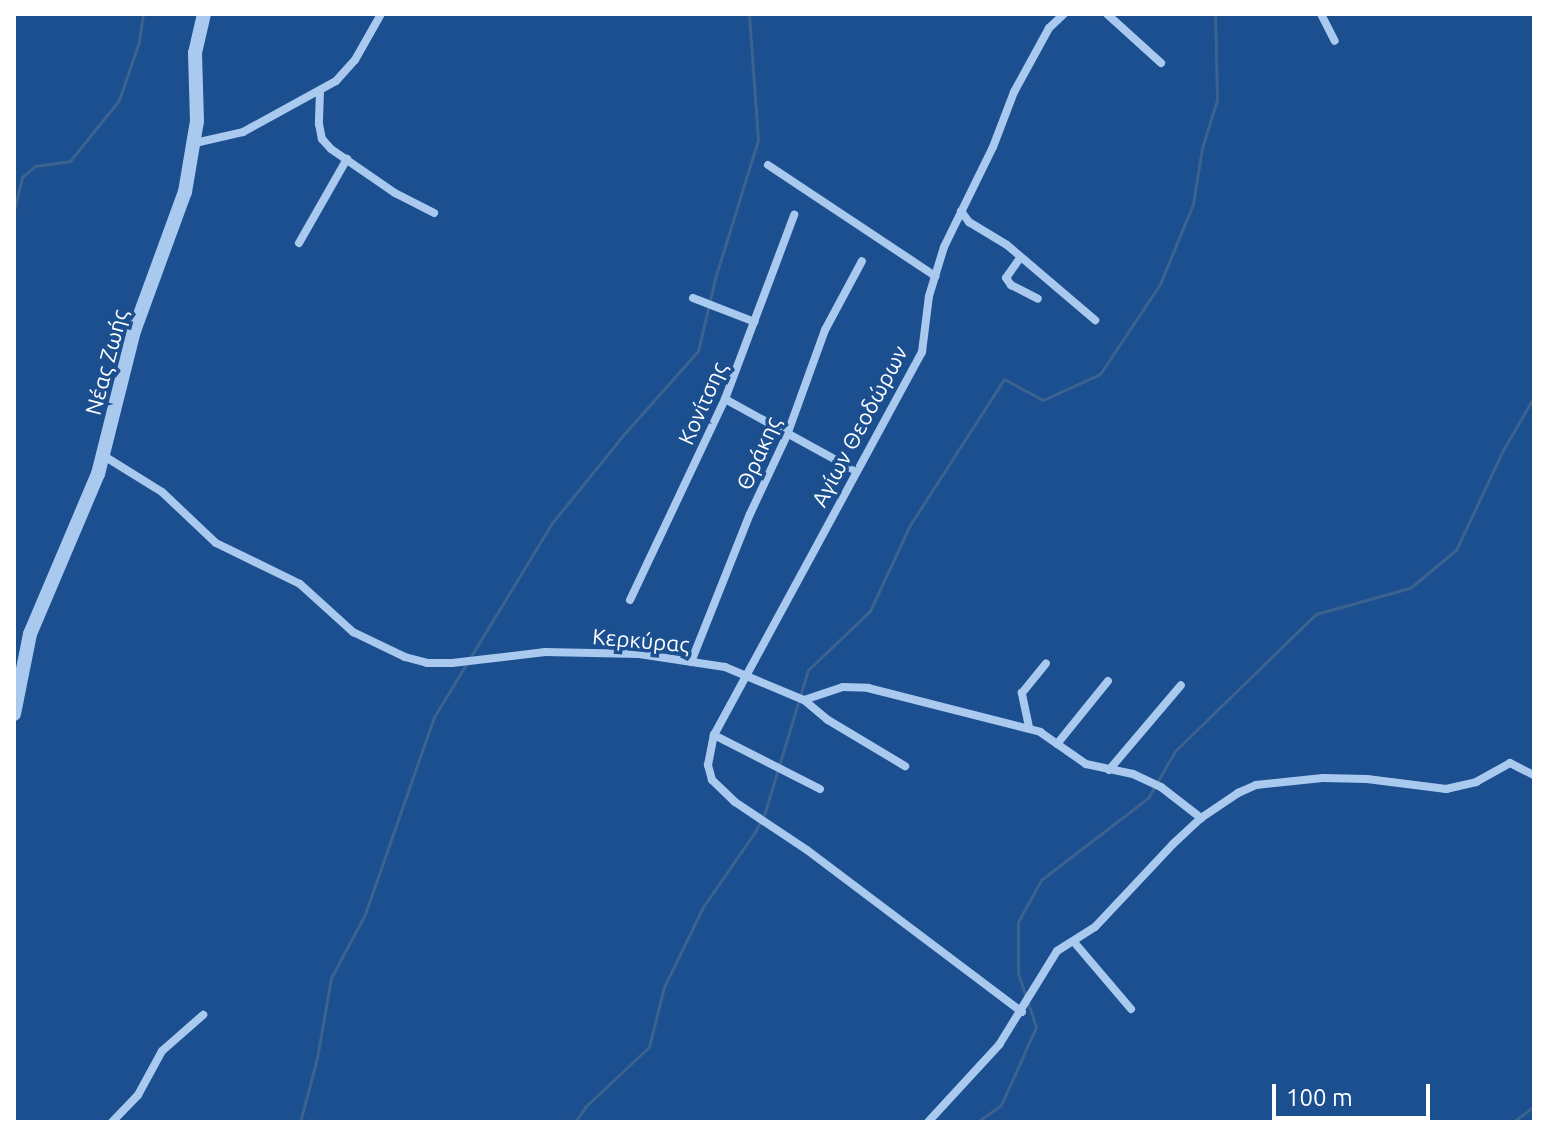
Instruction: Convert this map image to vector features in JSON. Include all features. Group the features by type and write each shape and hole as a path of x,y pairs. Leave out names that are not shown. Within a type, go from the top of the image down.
{"street":[{"name":"Νέας Ζωής","path":"14,714 33,625 104,456 134,331 180,209 195,143 195,53 204,14"},
{"path":"195,143 243,132 320,91 346,73 381,14"},
{"name":"Αγίων Θεοδώρων","path":"714,735 922,352 927,308 935,276 961,211 993,147 1014,92 1049,28 1064,14"},
{"path":"1107,14 1161,63"},
{"path":"1321,14 1335,41"},
{"path":"320,91 322,139 422,210 434,213"},
{"path":"299,243 347,159"},
{"path":"768,165 935,276"},
{"path":"961,211 969,222 1007,245 1095,320"},
{"name":"Κονίτσης","path":"630,600 725,399 794,215"},
{"path":"1020,258 1006,278 1011,285 1038,299"},
{"name":"Θράκης","path":"691,662 750,514 787,435 825,330 862,261"},
{"path":"693,298 755,322"},
{"path":"725,399 856,471"},
{"name":"Κερκύρας","path":"104,456 162,492 216,543 300,584 353,632 405,657 427,663 452,663 545,652 612,652 725,667 804,700 828,720 905,766"},
{"path":"1029,727 1022,693 1046,663"},
{"path":"1057,744 1108,681"},
{"path":"1109,770 1181,685"},
{"path":"804,700 843,687 868,688 1029,727 1086,764 1146,779 1201,818"},
{"path":"820,789 714,735 708,765 712,780 728,796 807,850 1022,1012"},
{"path":"928,1122 999,1045 1022,1012 1047,962 1095,927 1201,818 1248,787 1283,781 1367,779 1446,789 1476,782 1510,763 1534,775"},
{"path":"1074,942 1131,1009"},
{"path":"112,1122 138,1095 162,1051 203,1015"}],"waterway":[{"path":"14,210 22,177 35,166 70,161 119,100 139,42 143,14"},
{"path":"300,1122 317,1058 331,978 365,914 434,717 552,523 625,433 698,351 716,275 758,140 749,14"},
{"path":"575,1122 585,1107 649,1047 664,987 703,907 755,832 765,812 808,670 870,611 910,525 1004,379 1043,400 1100,374 1160,284 1193,204 1202,148 1217,100 1215,14"},
{"path":"977,1122 1001,1105 1036,1027 1018,973 1018,922 1041,880 1148,798 1175,751 1316,614 1410,588 1456,550 1503,450 1534,397"},
{"path":"1513,1122 1534,1106"}]}
